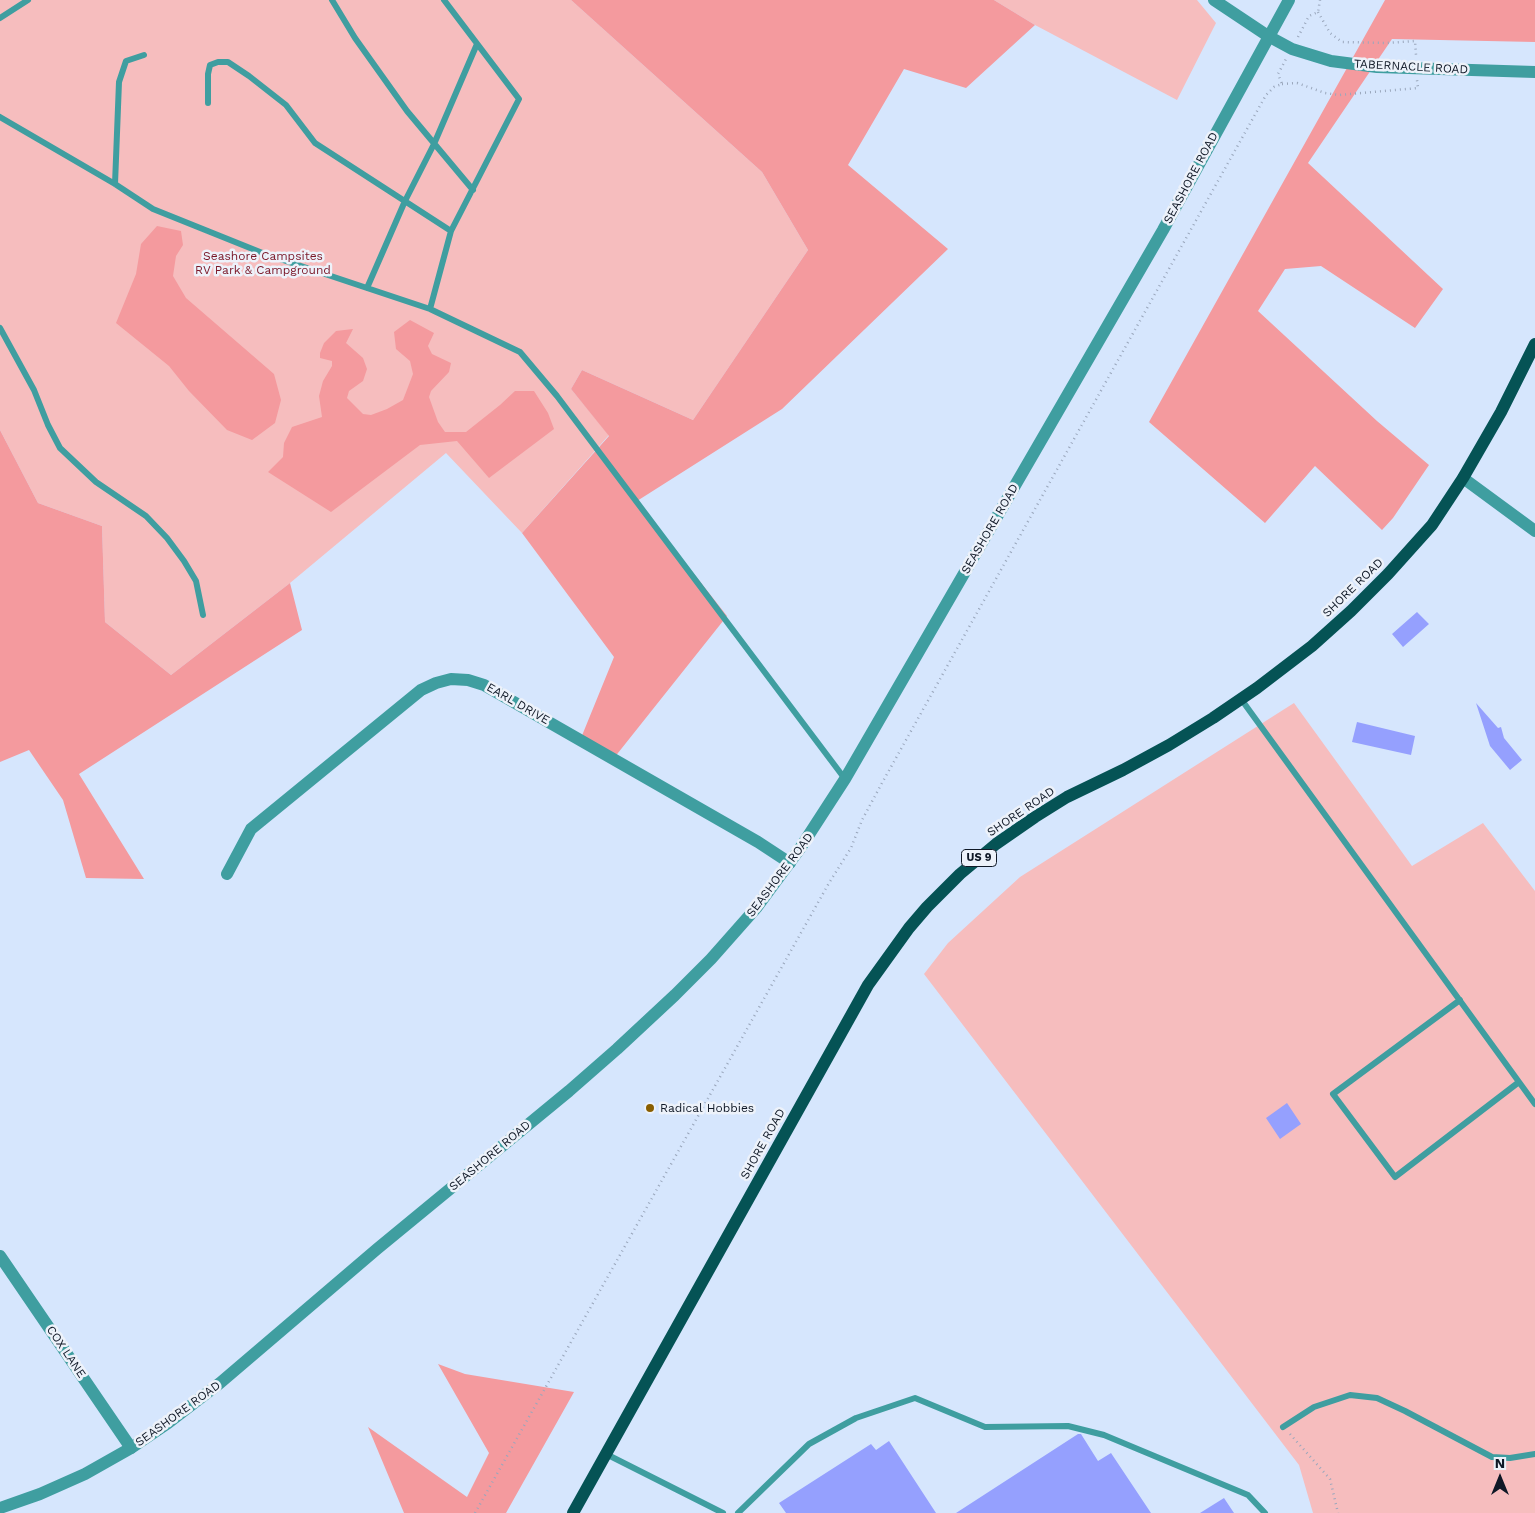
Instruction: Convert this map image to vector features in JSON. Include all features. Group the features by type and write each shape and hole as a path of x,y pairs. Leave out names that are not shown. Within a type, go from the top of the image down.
{"main road":[{"name":"SHORE ROAD","path":"573,1513 868,985 909,928 960,874 996,844 1067,798 1169,745 1241,699 1312,646 1351,611 1388,574 1432,525 1463,478 1501,412 1535,344"}],"street":[{"name":"TABERNACLE ROAD","path":"1214,0 1268,36 1292,48 1332,61 1377,67 1535,72"},
{"name":"SEASHORE ROAD","path":"0,1508 40,1494 85,1474 132,1448 220,1383 617,1049 711,959 757,907 818,823 845,779 1163,230 1289,0"},
{"path":"1463,478 1535,531"},
{"name":"EARL DRIVE","path":"227,874 251,829 421,690 451,679 468,680 484,685 758,842 790,863"},
{"name":"COX LANE","path":"0,1256 132,1448"}],"lane":[{"path":"0,18 28,0"},
{"path":"332,0 355,38 402,104 473,190"},
{"path":"430,309 451,231 519,100 444,0"},
{"path":"367,288 478,44"},
{"path":"114,184 119,82 126,61 144,55"},
{"path":"208,103 208,74 210,65 218,62 228,62 286,105 315,143 451,231"},
{"path":"0,117 153,209 265,254 430,309 520,352 557,396 845,779"},
{"path":"0,328 34,390 48,425 60,448 96,482 146,516 167,538 196,581 203,615"},
{"path":"1241,699 1535,1104"},
{"path":"1460,1000 1333,1094 1395,1177 1519,1082"},
{"path":"1284,1427 1314,1407 1350,1395 1376,1398 1492,1457 1510,1458 1535,1454"},
{"path":"738,1513 809,1444 856,1418 915,1398 985,1427 1068,1426 1104,1435 1248,1495 1265,1513"},
{"path":"606,1454 723,1513"}],"path":[{"path":"475,1513 824,892 851,848 862,820 882,783 1266,95 1274,86 1297,83 1325,93 1338,94 1418,88 1416,41 1387,43 1342,42 1330,33 1318,12 1320,0"},
{"path":"1309,16 1318,12"},
{"path":"1278,74 1282,84"},
{"path":"1284,1427 1330,1479 1338,1513"}],"green space":[{"name":"Seashore Campsites RV Park & Campground","path":"0,0 571,0 762,172 808,250 693,420 582,370 571,389 609,435 522,533 446,453 290,583 171,675 105,622 102,526 38,503 0,430"},
{"path":"994,0 1197,0 1216,23 1177,100 1035,25"},
{"path":"1294,703 1412,866 1483,823 1535,891 1535,1513 1313,1513 1299,1465 924,974 948,943 1020,877"}],"shaded area":[{"path":"571,0 994,0 1035,25 966,88 904,69 848,165 948,249 782,409 637,501 727,616 614,758 581,738 614,657 522,533 609,436 571,389 582,370 693,420 808,250 762,172"},
{"path":"1385,0 1535,0 1535,42 1392,39 1308,163 1443,289 1415,328 1321,266 1285,269 1258,311 1377,421 1429,465 1393,518 1382,530 1315,466 1265,523 1149,422"},
{"path":"157,226 181,231 183,245 176,256 173,276 186,298 274,374 281,400 275,423 252,440 227,430 189,391 169,366 116,323 136,274 141,244"},
{"path":"410,320 434,333 428,346 432,354 451,363 449,372 431,391 429,397 438,422 445,432 466,432 515,391 534,391 548,413 554,429 489,478 457,441 420,445 331,512 268,472 283,457 284,443 292,427 322,417 319,396 323,381 332,366 332,361 320,358 320,353 324,343 336,331 353,329 346,343 363,358 367,369 363,381 349,391 347,398 363,414 371,415 403,400 413,374 410,361 396,349 394,332"},
{"path":"0,430 38,503 102,526 105,622 171,675 290,583 302,630 79,774 144,879 86,878 63,800 29,750 0,762"},
{"path":"438,1364 465,1374 574,1392 506,1513 404,1513 368,1427 467,1497 489,1453"}],"building":[{"path":"1417,612 1429,624 1403,647 1392,634"},
{"path":"1476,703 1498,728 1501,727 1504,738 1522,760 1510,770 1490,746"},
{"path":"1357,722 1415,736 1411,755 1352,742"},
{"path":"1287,1103 1301,1124 1280,1139 1266,1118"},
{"path":"1078,1434 1081,1434 1098,1461 1111,1453 1151,1513 956,1513"},
{"path":"889,1441 936,1513 786,1513 779,1503 871,1444 876,1450"},
{"path":"1224,1498 1234,1513 1200,1513"}],"place":[{"name":"Radical Hobbies","path":"650,1108"}]}
